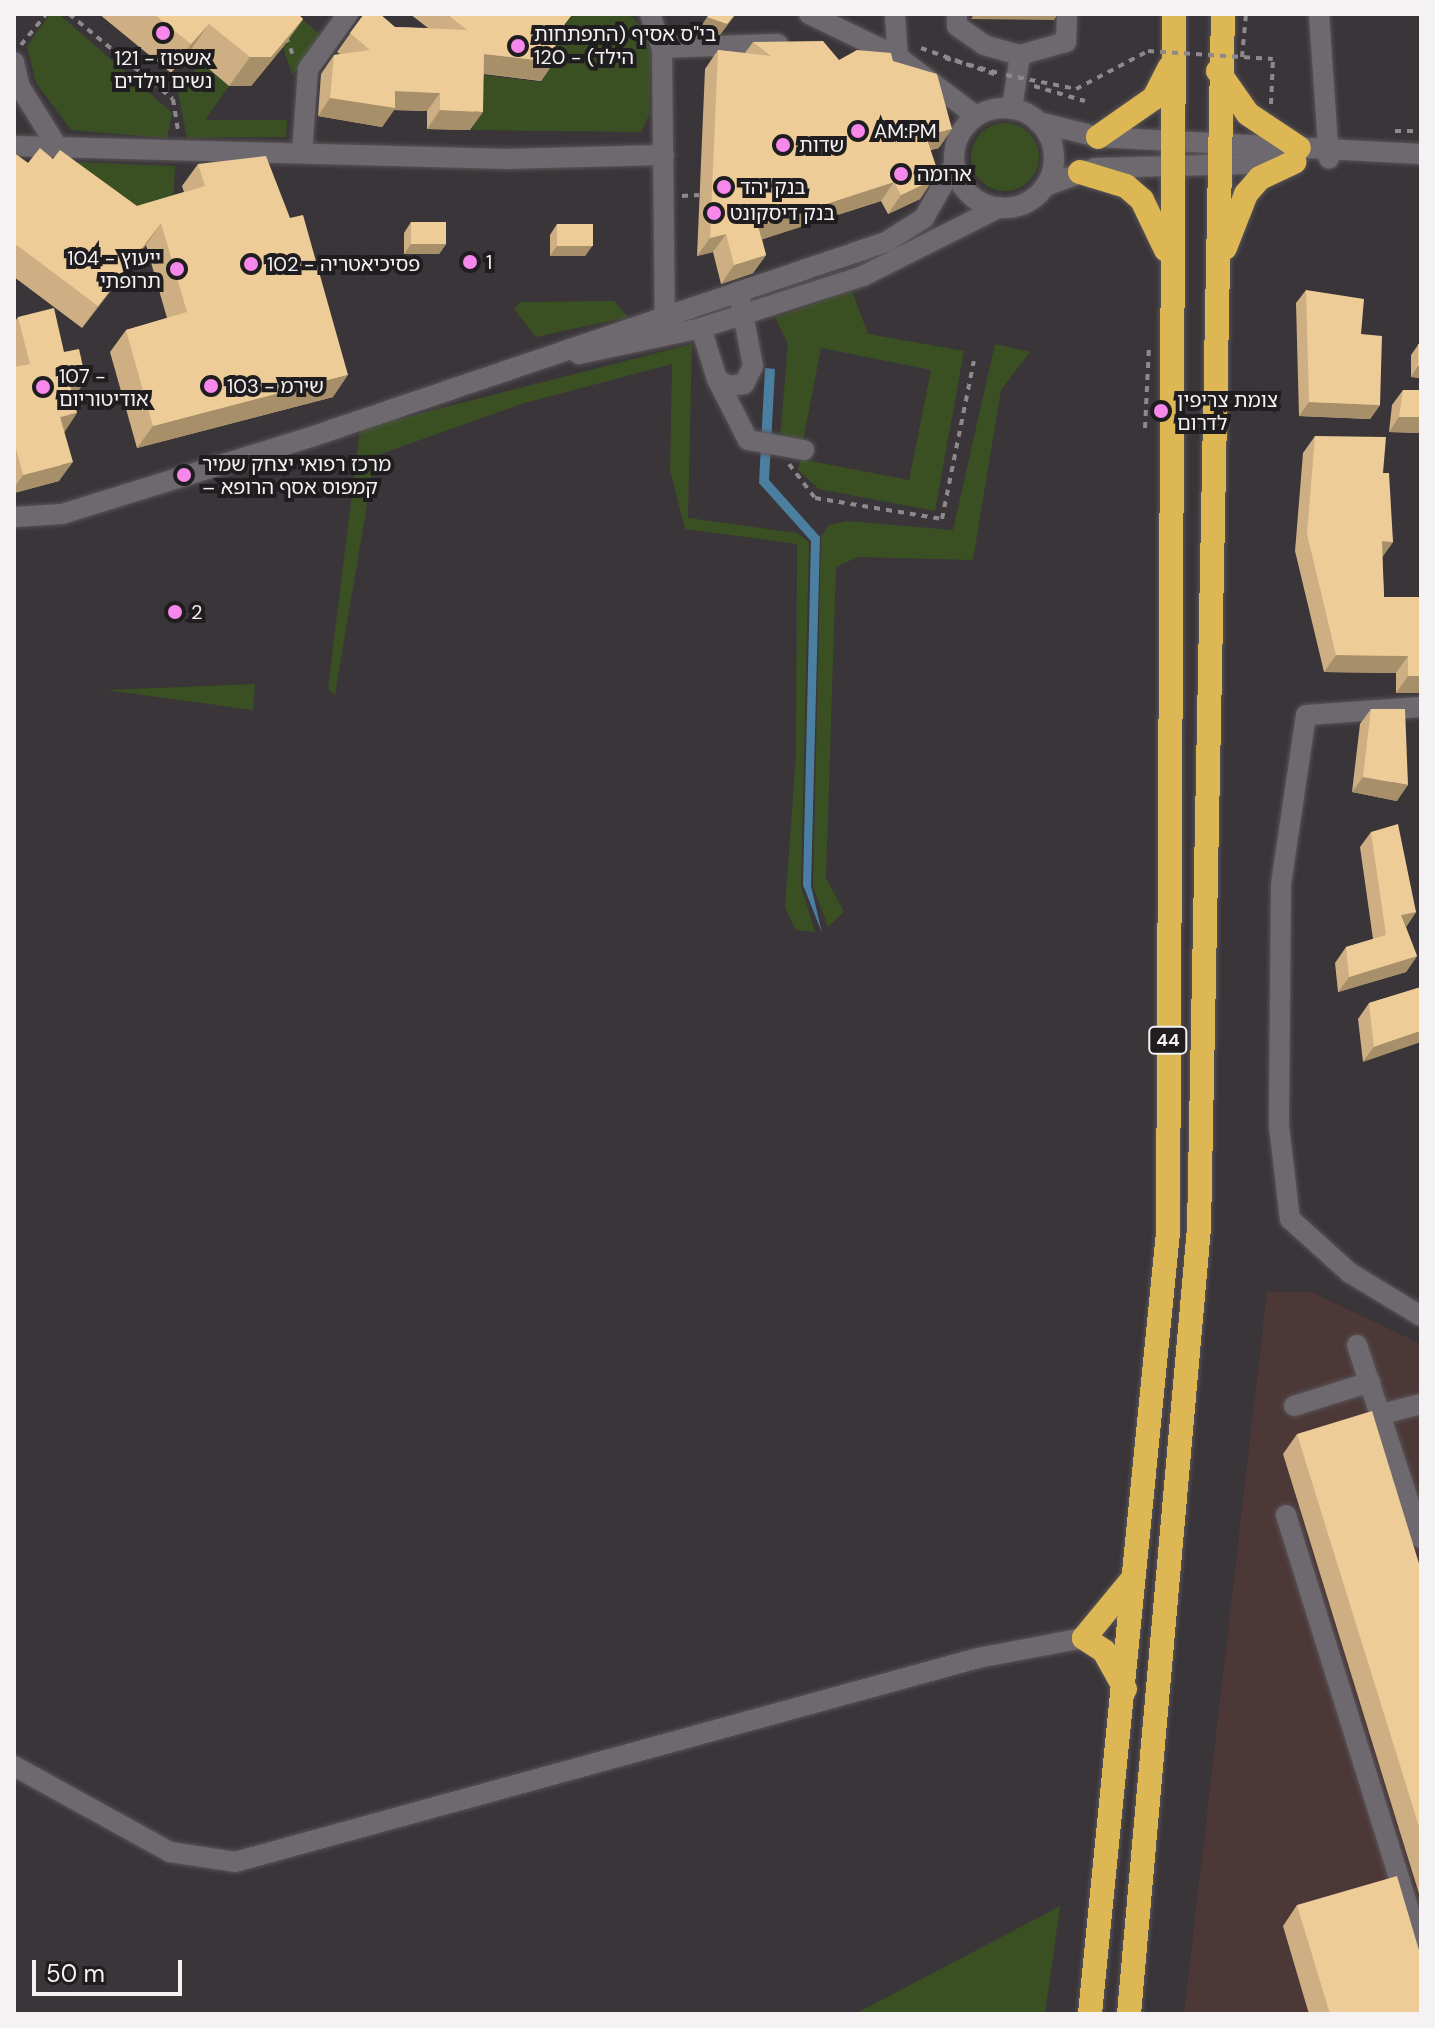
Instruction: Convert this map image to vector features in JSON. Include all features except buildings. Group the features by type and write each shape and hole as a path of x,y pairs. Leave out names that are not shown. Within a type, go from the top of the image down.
{"highway":[{"name":"44","path":"1090,2014 1125,1691 1168,1233 1171,62 1174,14"},
{"name":"44","path":"1129,2014 1199,1228 1219,266 1218,71 1223,14"},
{"path":"1098,137 1154,98 1171,62"},
{"path":"1218,71 1248,114 1296,155 1246,194 1219,266"},
{"path":"1080,172 1126,186 1142,200 1171,266"},
{"path":"1125,1691 1104,1651 1084,1638 1130,1584 1138,1555"}],"street":[{"path":"302,153 304,87 314,59 348,14"},
{"path":"650,14 662,48 662,313 668,337"},
{"path":"809,14 898,57 976,116"},
{"path":"957,14 957,26 984,45 1020,55 1066,42 1067,14"},
{"path":"1319,14 1330,155"},
{"path":"895,17 898,57"},
{"path":"662,48 803,46"},
{"path":"1012,109 1020,55"},
{"path":"14,62 20,87 58,148"},
{"path":"14,517 35,519 125,495 540,362 662,313 737,292 909,231 934,206 954,165 957,141 976,116 1012,109 1038,122 1171,152 1219,156 1411,154"},
{"path":"1038,122 1054,153 1045,186"},
{"path":"14,146 302,153 664,155"},
{"path":"540,362 668,337 863,276 1000,207 1026,203 1045,186 1080,172 1171,152"},
{"path":"954,165 970,194 1000,207"},
{"path":"717,379 736,387 752,374 744,315 737,292"},
{"path":"701,328 717,379 742,435 758,445 789,449"},
{"path":"1421,707 1306,715 1281,885 1279,1126 1290,1219 1350,1273 1421,1316"},
{"path":"1357,1345 1421,1538"},
{"path":"1294,1406 1370,1382"},
{"path":"1382,1414 1421,1404"},
{"path":"1286,1515 1421,1948"},
{"path":"14,1766 170,1852 235,1862 978,1658 1084,1638"}],"path":[{"path":"14,53 46,14"},
{"path":"69,14 173,99 181,150"},
{"path":"1242,57 1246,14"},
{"path":"277,30 304,87"},
{"path":"1006,75 1076,89 1148,51 1273,59 1271,114"},
{"path":"789,449 791,475 815,498 942,519 974,361"}],"shaded area":[{"path":"1267,1292 1311,1292 1421,1344 1421,2014 1184,2014"}],"green space":[{"path":"50,14 59,14 172,113 167,138 71,130 36,83 27,46"},
{"path":"567,14 630,14 641,27 651,54 649,115 641,132 473,130 473,74 541,82 544,53"},
{"path":"302,19 324,38 292,75 283,47 264,31"},
{"path":"201,63 229,86 205,120 287,120 286,137 187,138 178,92"},
{"path":"1005,123 1029,133 1039,157 1029,181 1005,191 981,181 971,157 981,133"},
{"path":"76,162 175,166 173,204 131,219 79,180"},
{"path":"852,291 868,334 964,351 935,511 819,489 798,470 800,459 909,480 931,370 821,348 803,441 780,438 788,344 775,317"},
{"path":"614,301 628,317 536,337 514,309 521,302"},
{"path":"692,344 688,518 797,533 809,542 801,886 815,932 796,930 785,908 796,754 797,544 685,529 670,470 672,364 521,404 375,456 335,695 328,688 360,429"},
{"path":"995,344 1030,352 1001,390 973,560 858,557 836,567 826,878 844,912 828,927 813,886 821,537 829,525 847,521 953,530"},
{"path":"255,684 253,710 106,690"},
{"path":"1060,1906 1045,2014 855,2014"}],"water":[{"path":"765,368 775,369 769,480 820,537 811,886 822,933 803,885 811,541 759,483"}],"place":[{"name":"121 - אשפוז נשים וילדים","path":"163,33"},
{"name":"בי\"ס אסיף (התפתחות הילד) - 120","path":"518,46"},
{"name":"AM:PM","path":"858,131"},
{"name":"שדות","path":"783,145"},
{"name":"ארומה","path":"901,174"},
{"name":"בנק יהד","path":"724,187"},
{"name":"בנק דיסקונט","path":"714,213"},
{"name":"1","path":"470,262"},
{"name":"102 - פסיכיאטריה","path":"251,264"},
{"name":"104 - ייעוץ תרופתי","path":"177,269"},
{"name":"103 - שירמ","path":"211,386"},
{"name":"107 - אודיטוריום","path":"43,387"},
{"name":"צומת צריפין לדרום","path":"1161,411"},
{"name":"מרכז רפואי יצחק שמיר – קמפוס אסף הרופא","path":"184,475"},
{"name":"2","path":"175,612"}]}
